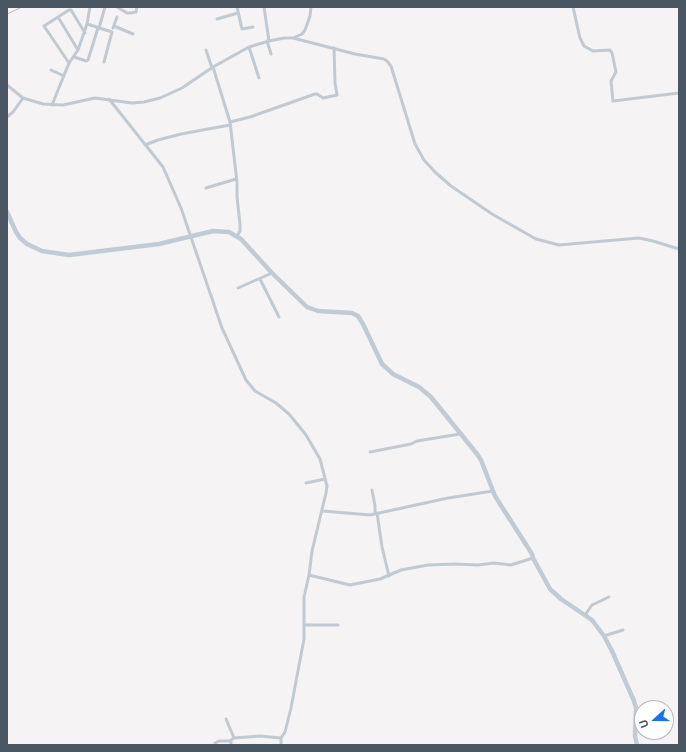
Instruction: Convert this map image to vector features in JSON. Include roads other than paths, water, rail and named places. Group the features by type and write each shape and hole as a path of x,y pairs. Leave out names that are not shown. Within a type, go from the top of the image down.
{"street":[{"path":"52,105 69,63 78,50 87,24 90,7"},
{"path":"74,56 86,61 88,60 105,7"},
{"path":"117,7 122,8 128,13 135,13 137,7"},
{"path":"237,7 242,29 253,27"},
{"path":"264,7 270,54"},
{"path":"293,38 302,34 305,30 310,16 311,7"},
{"path":"573,7 580,38 584,46 593,51 610,50 612,53 616,72 611,81 613,101 679,94"},
{"path":"69,63 44,27 70,10 84,33"},
{"path":"217,19 238,13"},
{"path":"58,17 78,50"},
{"path":"104,62 117,17"},
{"path":"87,24 112,32"},
{"path":"114,26 133,34"},
{"path":"7,85 23,98 36,103 52,105 72,104 95,98 138,102 160,98 182,88 212,68 249,47 268,41 293,38 334,48 387,61 391,66 415,144 424,160 451,186 506,222 536,239 559,245 639,238 653,240 679,249"},
{"path":"249,47 259,78"},
{"path":"145,145 181,134 230,124 315,94 318,94 323,98 337,95 334,78 334,48"},
{"path":"206,50 230,124 240,228 237,236"},
{"path":"51,70 64,76"},
{"path":"7,117 13,112 23,98"},
{"path":"108,99 163,167 181,208 222,328 246,380 255,391 269,398 282,408 306,434 318,454 325,479 326,493 323,511 312,551 304,597 304,639 291,708 285,732 281,738 281,745"},
{"path":"206,188 236,179"},
{"path":"7,212 18,235 27,244 42,251 74,256 146,246 219,230 229,232 237,236 307,307 318,311 352,313 358,316 382,364 393,374 423,390 473,448 481,460 501,507 532,554 546,583 553,593 592,620 604,636 634,701 636,708 635,736 637,745"},
{"path":"238,288 272,273"},
{"path":"260,279 279,317"},
{"path":"370,452 411,444 417,441 460,434"},
{"path":"306,483 325,479"},
{"path":"372,490 382,547 389,576"},
{"path":"323,511 376,514 448,498 493,491"},
{"path":"309,575 350,585 389,576 402,570 428,565 478,565 494,563 511,565 533,558"},
{"path":"585,615 592,605 608,597"},
{"path":"304,625 338,625"},
{"path":"604,636 623,630"},
{"path":"226,719 234,738"},
{"path":"234,738 260,736 281,738"},
{"path":"215,743 219,741 231,743 234,738"}],"railway":[{"path":"7,14 22,7"}]}
